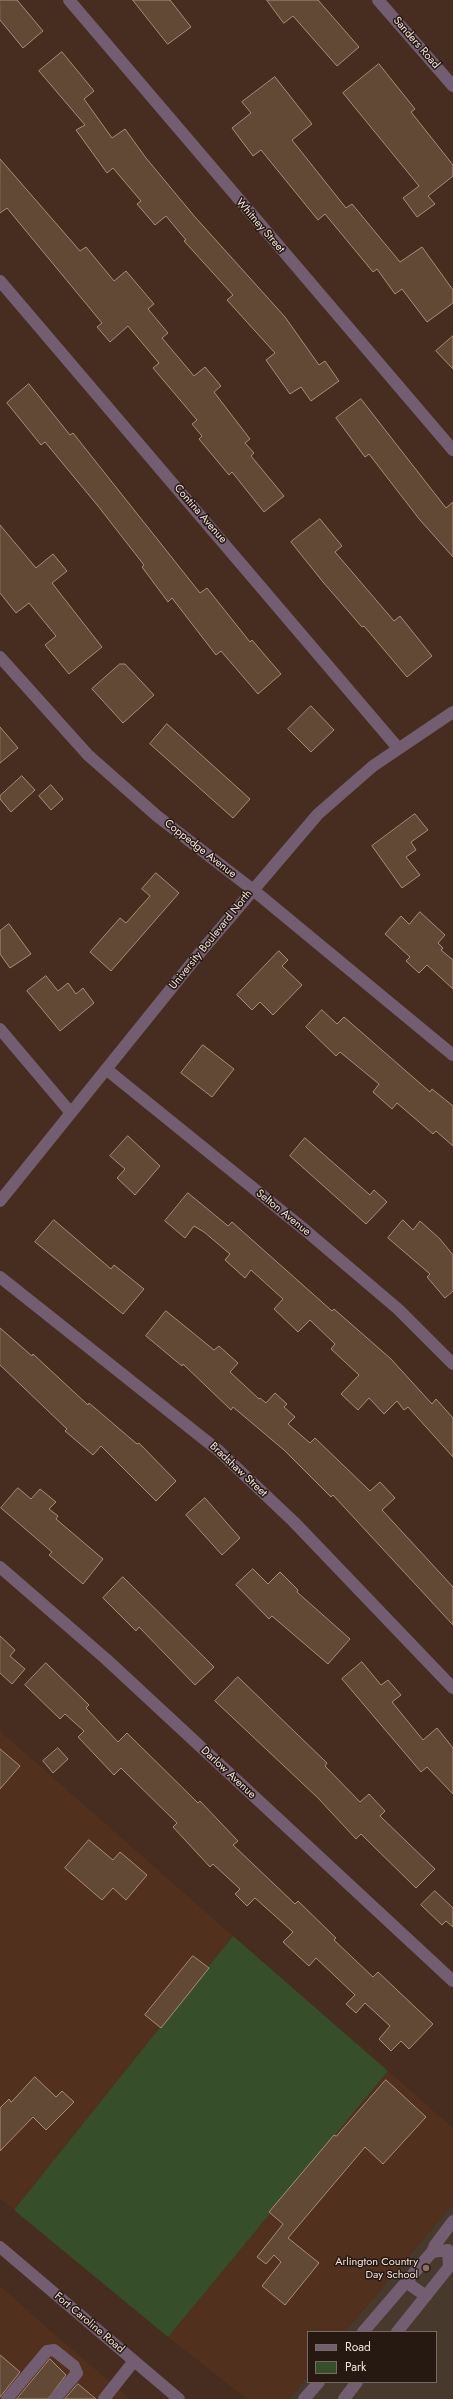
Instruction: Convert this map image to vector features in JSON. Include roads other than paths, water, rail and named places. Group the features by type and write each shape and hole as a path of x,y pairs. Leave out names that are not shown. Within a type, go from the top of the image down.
{"street":[{"name":"Whitney Street","path":"69,0 453,450"},
{"name":"Sanders Road","path":"378,0 453,86"},
{"name":"Contina Avenue","path":"0,281 398,748"},
{"name":"Coppedge Avenue","path":"0,657 88,755 157,816 252,890 453,1055"},
{"name":"University Boulevard North","path":"0,1201 252,890 318,814 373,766 453,712"},
{"path":"0,1029 71,1113"},
{"name":"Selton Avenue","path":"106,1069 305,1230 398,1309 453,1364"},
{"name":"Bradshaw Street","path":"0,1277 219,1451 294,1522 453,1688"},
{"name":"Darlow Avenue","path":"0,1567 117,1669 453,1982"},
{"path":"364,2331 432,2252 434,2245 453,2221"},
{"name":"Fort Caroline Road","path":"0,2248 179,2399"},
{"path":"398,2331 450,2267 448,2250 432,2252"},
{"path":"406,2282 426,2296"},
{"path":"8,2399 47,2351 54,2350 74,2366 77,2373 55,2399"},
{"path":"107,2398 134,2361"},
{"path":"304,2399 318,2383"},
{"path":"344,2399 356,2383"}],"place":[{"name":"Arlington Country Day School","path":"426,2268"}]}
